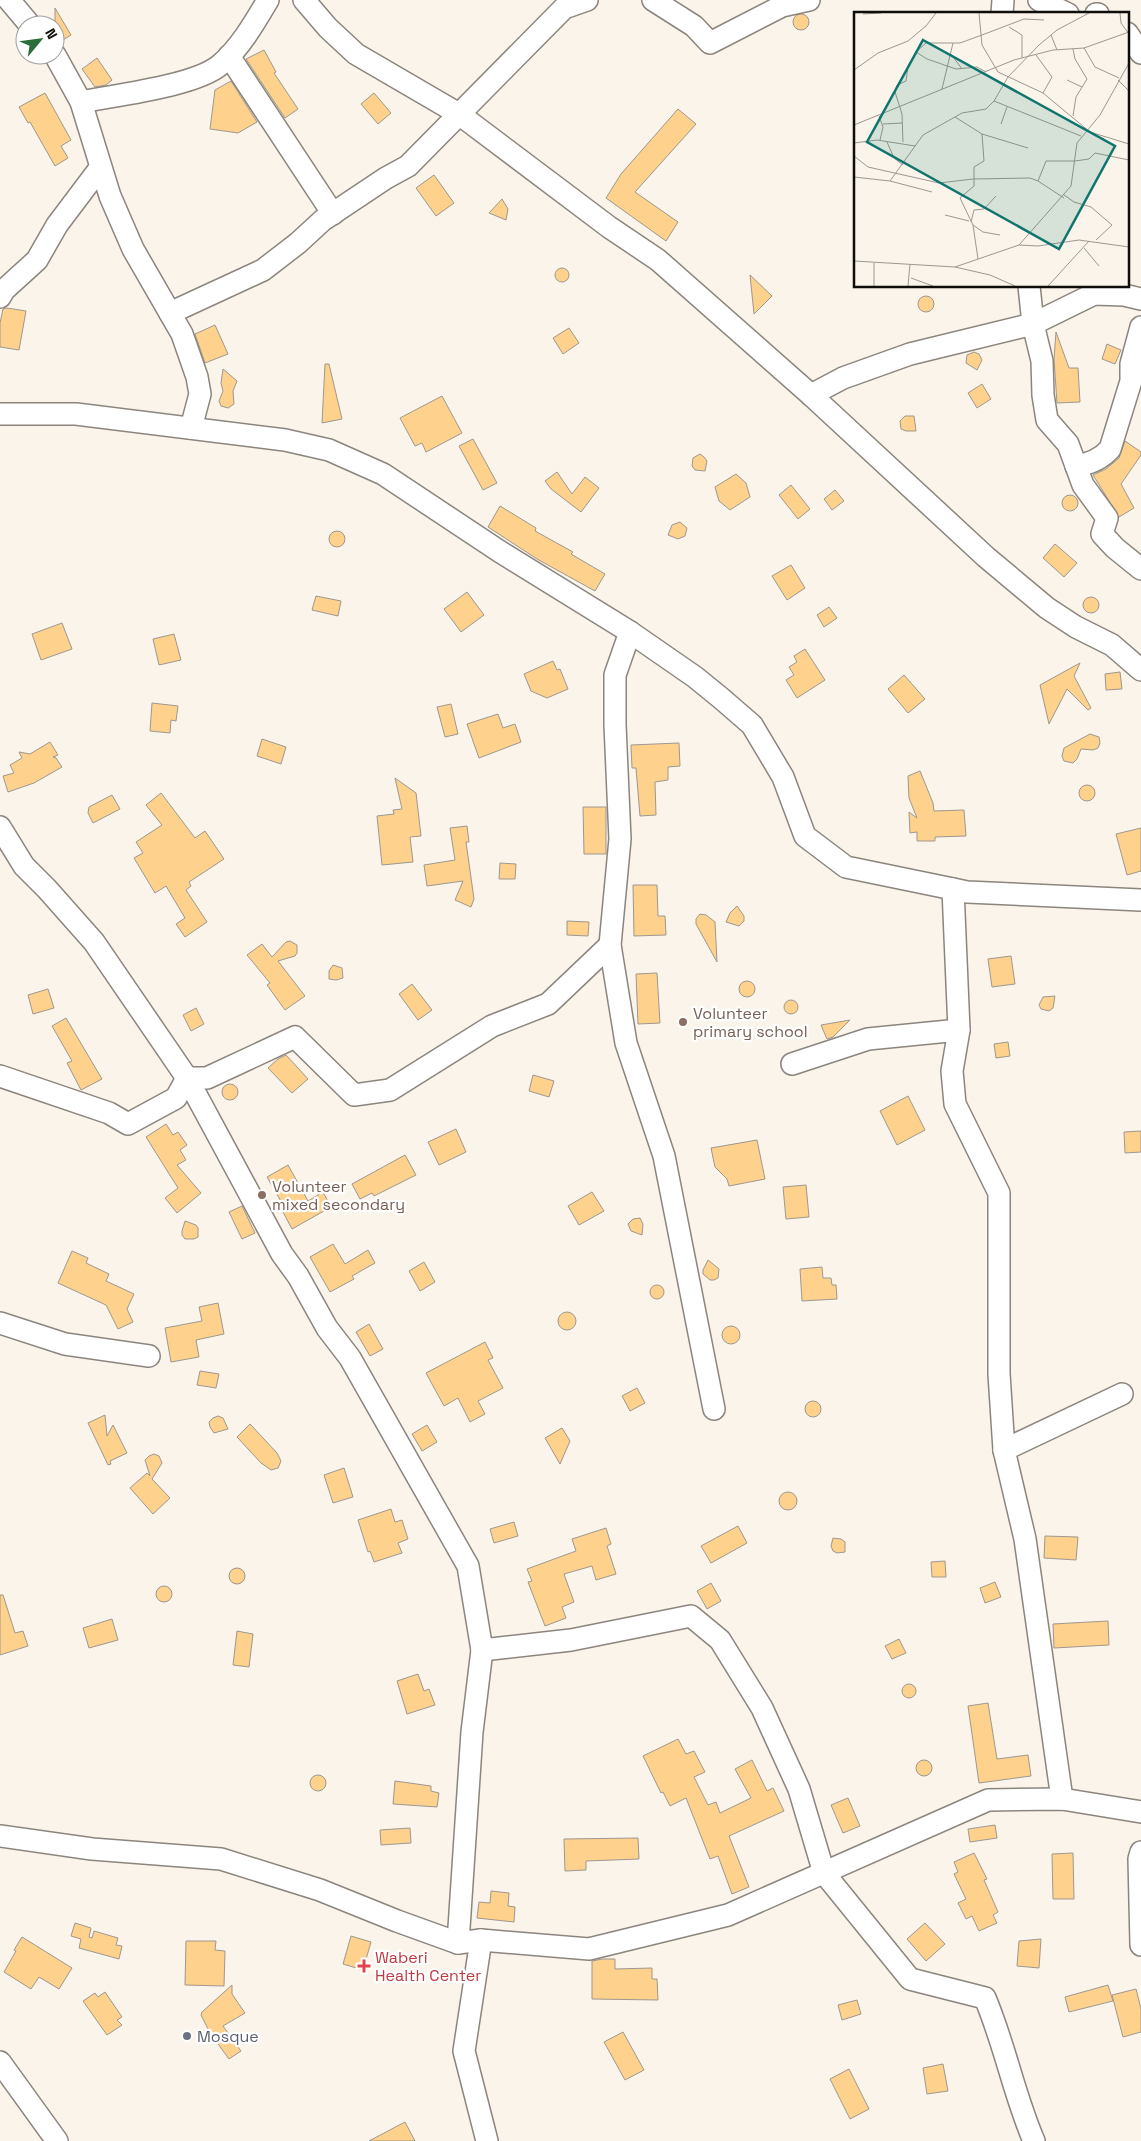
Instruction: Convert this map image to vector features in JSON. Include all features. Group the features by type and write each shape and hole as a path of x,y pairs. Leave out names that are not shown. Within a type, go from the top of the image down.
{"street":[{"path":"9,0 22,15"},
{"path":"81,102 192,80 211,71 229,56 268,0"},
{"path":"304,0 328,28 356,54 459,114 609,227 658,260 811,395 986,557 1047,608 1076,627 1112,645 1141,670"},
{"path":"170,313 263,270 333,214 386,178 408,166 564,8 587,0"},
{"path":"653,0 694,26 710,43 782,6 809,0"},
{"path":"1039,0 1064,12"},
{"path":"1128,34 1141,53"},
{"path":"229,56 333,214"},
{"path":"61,65 81,102 100,168 133,249 182,334 197,378 200,394 191,428"},
{"path":"0,297 4,290 37,260 58,225 100,168"},
{"path":"1029,288 1033,324 1042,361 1043,395 1047,420 1068,444 1083,485 1107,518 1102,534 1115,548 1141,569"},
{"path":"811,395 843,378 910,354 1033,324 1094,294 1124,295 1141,299"},
{"path":"1076,466 1088,464 1106,454 1110,449 1131,381 1131,364 1141,327"},
{"path":"0,414 76,414 285,440 320,448 383,474 499,551 630,632 695,677 752,725 783,777 806,836 846,867 967,892 1141,900"},
{"path":"630,632 615,674 615,725 620,839 610,945 626,1043 664,1156 714,1409"},
{"path":"0,827 24,866 48,889 94,942 187,1078 282,1254 298,1276 327,1328 350,1358 468,1566 482,1650 471,1752 458,1943"},
{"path":"953,889 959,1030 952,1072 955,1104 1000,1193 999,1374 1004,1450 1025,1539 1062,1799"},
{"path":"187,1078 207,1078 295,1037 354,1095 390,1090 492,1026 548,1004 610,945"},
{"path":"792,1064 868,1039 959,1030"},
{"path":"0,1076 109,1113 128,1124 176,1098 187,1078"},
{"path":"0,1323 65,1344 150,1356"},
{"path":"1004,1450 1122,1394"},
{"path":"482,1650 571,1640 691,1616 720,1640 762,1708 799,1789 824,1873 910,1979 985,1998 997,2027 1007,2065 1034,2141"},
{"path":"0,1836 92,1848 221,1859 320,1890 458,1943 481,1940 589,1949 728,1915 988,1800 1062,1799 1141,1812"},
{"path":"1141,1852 1139,1859 1141,1945"},
{"path":"481,1940 464,2051 487,2141"},
{"path":"0,2062 57,2141"}],"building":[{"path":"801,14 807,16 809,22 807,28 801,30 795,28 793,22 795,16"},
{"path":"65,25 71,35 65,39"},
{"path":"264,50 276,72 274,73 298,109 285,118 246,59"},
{"path":"97,58 112,80 106,85 95,87 82,69"},
{"path":"231,81 257,122 238,133 210,129 215,90"},
{"path":"45,93 71,140 61,146 68,158 55,166 30,122 28,123 19,107"},
{"path":"374,93 391,113 378,124 361,104"},
{"path":"678,109 696,124 635,192 678,222 666,241 606,198 621,174"},
{"path":"434,175 454,203 436,216 416,188"},
{"path":"502,199 508,209 506,220 489,213"},
{"path":"559,268 565,268 569,275 565,282 559,282 555,278 555,272"},
{"path":"750,275 772,296 754,314"},
{"path":"926,296 932,298 934,304 932,310 926,312 920,310 918,304 920,298"},
{"path":"3,309 26,311 19,350 0,347 0,323"},
{"path":"215,325 228,354 205,363 195,334"},
{"path":"569,328 579,343 563,354 553,338"},
{"path":"1056,332 1069,368 1078,368 1080,402 1057,403 1054,359"},
{"path":"1107,344 1121,350 1115,364 1102,359"},
{"path":"974,352 979,354 982,360 977,370 966,363 967,355"},
{"path":"325,364 329,364 342,419 322,423"},
{"path":"223,369 237,381 233,391 234,404 228,408 221,406 219,401 223,391 221,383"},
{"path":"982,384 991,399 977,408 968,393"},
{"path":"442,396 462,433 426,452 422,443 415,446 400,418"},
{"path":"905,416 914,416 916,431 901,429 900,421"},
{"path":"473,439 497,483 483,490 459,446"},
{"path":"1125,441 1141,452 1141,455 1121,484 1134,508 1119,517 1093,475 1106,469 1119,458"},
{"path":"700,454 707,461 705,471 695,470 692,466 693,458"},
{"path":"557,472 572,494 585,477 599,488 581,512 551,489 545,481"},
{"path":"736,474 746,483 750,497 730,510 719,501 715,487"},
{"path":"791,485 810,509 798,519 779,495"},
{"path":"835,490 844,501 832,510 824,499"},
{"path":"1067,495 1073,495 1078,500 1076,509 1067,511 1062,506 1062,500"},
{"path":"500,506 536,528 535,531 573,552 571,554 605,574 595,591 537,559 488,527"},
{"path":"680,522 687,528 685,536 678,539 668,535 672,525"},
{"path":"337,531 343,533 345,539 343,545 337,547 331,545 329,539 331,533"},
{"path":"1055,544 1077,563 1064,577 1043,558"},
{"path":"791,565 805,588 787,600 772,576"},
{"path":"467,592 484,615 461,632 444,609"},
{"path":"316,596 341,601 338,616 312,610"},
{"path":"1091,597 1097,599 1099,605 1097,611 1091,613 1085,611 1083,605 1085,599"},
{"path":"829,607 837,618 824,627 817,615"},
{"path":"62,623 72,649 41,660 32,634"},
{"path":"174,634 181,660 159,665 153,639"},
{"path":"805,649 825,680 797,698 786,680 794,675 789,667 797,662 794,656"},
{"path":"553,661 557,670 560,669 568,689 547,698 531,691 524,674"},
{"path":"1080,663 1074,676 1091,708 1088,710 1067,689 1049,724 1040,685"},
{"path":"1120,672 1122,689 1106,690 1105,674"},
{"path":"904,675 925,699 908,713 888,689"},
{"path":"152,703 178,706 176,721 171,720 170,733 150,731"},
{"path":"451,704 458,734 445,737 437,707"},
{"path":"498,714 503,728 515,724 521,742 479,758 467,724"},
{"path":"1090,734 1099,737 1100,743 1098,748 1093,750 1081,749 1073,763 1064,761 1062,756 1064,748"},
{"path":"262,739 286,747 281,764 257,756"},
{"path":"50,742 58,755 53,757 56,758 62,767 34,783 8,792 3,776 14,773 10,765 22,758 19,752 30,754"},
{"path":"679,743 680,766 668,767 668,780 655,782 656,815 640,816 636,768 632,768 631,745"},
{"path":"920,771 933,803 934,811 964,810 966,836 935,837 935,841 917,841 917,832 910,833 909,812 917,818 909,798 908,776"},
{"path":"395,778 416,793 421,836 410,837 413,862 382,865 377,816 394,814 393,810 402,809"},
{"path":"1087,785 1093,787 1095,793 1093,799 1087,801 1081,799 1079,793 1081,787"},
{"path":"161,793 195,838 205,831 224,859 189,882 191,886 186,890 207,922 185,937 176,924 185,918 166,886 155,893 134,858 143,853 136,842 162,825 146,805"},
{"path":"112,795 120,809 93,823 88,813 89,807"},
{"path":"583,807 606,807 606,854 584,854"},
{"path":"467,826 469,842 466,842 474,899 471,907 455,900 463,881 427,886 424,865 455,860 450,828"},
{"path":"1141,828 1141,871 1127,875 1116,834"},
{"path":"500,863 516,864 515,879 499,879"},
{"path":"633,885 657,885 658,916 665,916 666,935 634,936"},
{"path":"737,906 744,916 744,921 739,926 726,922 730,913"},
{"path":"700,914 706,915 715,922 717,962 696,924 696,919"},
{"path":"567,921 589,922 588,936 567,935"},
{"path":"290,941 297,945 297,953 295,956 278,961 305,996 285,1010 267,985 270,983 247,955 262,944 272,957 286,942"},
{"path":"1011,956 1015,984 992,987 988,959"},
{"path":"333,965 342,968 343,978 329,979 329,971"},
{"path":"657,973 660,1023 638,1024 636,974"},
{"path":"744,981 750,981 755,986 753,995 744,997 739,992 739,986"},
{"path":"412,984 432,1010 418,1020 399,994"},
{"path":"48,989 54,1008 33,1014 28,995"},
{"path":"1055,996 1053,1008 1049,1011 1041,1009 1039,1005 1043,997"},
{"path":"788,1000 794,1000 798,1007 794,1014 788,1014 784,1010 784,1004"},
{"path":"196,1008 204,1024 191,1031 183,1015"},
{"path":"66,1018 102,1079 81,1090 67,1063 72,1061 52,1026"},
{"path":"850,1020 833,1037 827,1039 821,1025"},
{"path":"1008,1042 1010,1056 996,1058 994,1044"},
{"path":"286,1055 308,1079 292,1093 268,1068"},
{"path":"533,1075 554,1081 549,1097 529,1091"},
{"path":"227,1084 233,1084 238,1089 236,1098 227,1100 222,1095 222,1089"},
{"path":"908,1096 925,1130 897,1145 880,1111"},
{"path":"166,1124 173,1135 178,1132 187,1145 180,1150 186,1160 177,1165 201,1193 177,1213 165,1198 178,1188 146,1137"},
{"path":"456,1129 466,1152 439,1165 428,1142"},
{"path":"1141,1131 1141,1152 1125,1153 1124,1132"},
{"path":"757,1140 765,1179 729,1186 727,1179 715,1167 711,1148"},
{"path":"405,1155 416,1175 374,1196 372,1193 360,1199 352,1184"},
{"path":"288,1165 308,1201 323,1192 331,1207 292,1229 283,1212 286,1210 267,1177"},
{"path":"806,1185 809,1217 786,1219 783,1187"},
{"path":"592,1192 604,1211 579,1225 568,1206"},
{"path":"242,1206 255,1233 242,1239 229,1212"},
{"path":"640,1218 643,1224 642,1235 631,1231 628,1224 633,1219"},
{"path":"185,1221 196,1225 198,1237 185,1239 182,1231"},
{"path":"333,1244 345,1264 368,1250 375,1263 352,1276 354,1279 330,1292 310,1257"},
{"path":"72,1251 88,1258 86,1263 109,1274 106,1281 134,1294 127,1309 133,1322 118,1329 106,1305 58,1283"},
{"path":"708,1260 719,1269 718,1278 714,1280 710,1280 703,1274"},
{"path":"424,1262 435,1282 420,1291 409,1271"},
{"path":"822,1267 823,1278 831,1278 832,1285 836,1285 837,1299 802,1301 800,1269"},
{"path":"654,1285 660,1285 664,1292 660,1299 654,1299 650,1295 650,1289"},
{"path":"218,1303 224,1334 196,1340 199,1357 171,1362 165,1328 202,1321 199,1307"},
{"path":"567,1312 573,1315 576,1321 573,1327 567,1330 561,1327 558,1321 561,1315"},
{"path":"369,1324 383,1349 370,1356 356,1332"},
{"path":"731,1326 737,1329 740,1335 737,1341 731,1344 725,1341 722,1335 725,1329"},
{"path":"485,1342 493,1358 488,1360 503,1388 478,1401 485,1414 470,1422 458,1398 444,1406 426,1373"},
{"path":"200,1371 219,1374 216,1388 197,1385"},
{"path":"637,1388 645,1403 630,1411 622,1396"},
{"path":"813,1401 821,1409 813,1417 805,1409"},
{"path":"105,1415 107,1436 113,1425 127,1453 110,1461 111,1464 108,1465 88,1423"},
{"path":"218,1416 223,1418 228,1429 214,1433 209,1422"},
{"path":"250,1424 277,1453 281,1461 278,1468 271,1470 261,1463 237,1437"},
{"path":"427,1425 437,1442 422,1451 412,1434"},
{"path":"562,1428 570,1441 560,1464 545,1438"},
{"path":"154,1454 159,1456 162,1463 152,1479 170,1498 153,1514 130,1488 147,1473 150,1476 145,1460"},
{"path":"344,1468 353,1497 333,1503 324,1475"},
{"path":"788,1492 794,1495 797,1501 794,1507 788,1510 782,1507 779,1501 782,1495"},
{"path":"391,1509 395,1522 402,1520 408,1539 398,1543 402,1553 374,1562 370,1551 368,1552 358,1520"},
{"path":"514,1522 518,1536 494,1543 490,1529"},
{"path":"738,1526 747,1543 711,1563 701,1546"},
{"path":"606,1528 611,1544 607,1546 616,1574 596,1580 592,1566 564,1574 574,1602 562,1607 566,1618 545,1626 528,1582 532,1581 527,1569 576,1551 572,1539"},
{"path":"1045,1536 1078,1537 1076,1560 1044,1558"},
{"path":"833,1538 841,1539 845,1542 845,1552 837,1553 833,1551 831,1546"},
{"path":"945,1561 946,1577 932,1577 931,1562"},
{"path":"237,1568 243,1570 245,1576 243,1582 237,1584 231,1582 229,1576 231,1570"},
{"path":"995,1582 1001,1597 985,1603 980,1588"},
{"path":"711,1583 721,1601 707,1609 697,1591"},
{"path":"164,1586 170,1588 172,1594 170,1600 164,1602 158,1600 156,1594 158,1588"},
{"path":"0,1595 3,1595 15,1633 23,1631 28,1646 0,1655"},
{"path":"112,1619 118,1640 89,1648 83,1628"},
{"path":"1108,1621 1109,1645 1054,1648 1053,1624"},
{"path":"237,1631 253,1634 249,1667 233,1665"},
{"path":"899,1639 906,1653 892,1659 885,1646"},
{"path":"418,1674 424,1691 429,1689 435,1705 407,1714 397,1681"},
{"path":"906,1684 912,1684 916,1691 912,1698 906,1698 902,1694 902,1688"},
{"path":"988,1703 997,1759 1028,1755 1031,1776 979,1783 968,1706"},
{"path":"678,1739 686,1754 694,1751 705,1772 694,1777 708,1805 716,1802 720,1813 751,1798 735,1769 752,1760 767,1791 773,1788 784,1811 729,1836 749,1887 732,1894 718,1856 710,1859 686,1798 670,1806 663,1792 661,1793 643,1756"},
{"path":"924,1760 932,1768 924,1776 916,1768"},
{"path":"318,1775 324,1777 326,1783 324,1789 318,1791 312,1789 310,1783 312,1777"},
{"path":"395,1781 431,1786 431,1791 439,1793 437,1807 393,1804"},
{"path":"848,1798 860,1826 843,1833 831,1805"},
{"path":"995,1825 997,1838 970,1842 968,1829"},
{"path":"410,1828 411,1843 381,1845 380,1830"},
{"path":"638,1838 639,1859 586,1861 586,1870 565,1871 564,1839"},
{"path":"974,1853 987,1879 984,1880 998,1912 993,1915 997,1923 979,1931 972,1916 966,1919 958,1903 966,1899 954,1874 958,1872 954,1862"},
{"path":"1073,1853 1074,1899 1053,1899 1052,1854"},
{"path":"491,1891 509,1893 508,1906 515,1907 514,1922 477,1918 479,1902 490,1903"},
{"path":"75,1923 91,1928 89,1937 92,1938 94,1931 118,1938 116,1945 122,1946 119,1959 79,1948 81,1939 71,1936"},
{"path":"925,1923 945,1944 926,1961 907,1939"},
{"path":"351,1936 371,1942 363,1970 343,1964"},
{"path":"22,1937 72,1968 59,1989 39,1977 31,1989 4,1972"},
{"path":"1041,1939 1039,1968 1017,1966 1019,1941"},
{"path":"186,1941 216,1941 215,1950 225,1951 224,1986 185,1985"},
{"path":"615,1959 615,1969 652,1968 652,1979 657,1979 658,2000 592,1999 592,1961"},
{"path":"232,1985 232,1994 245,2013 223,2026 241,2051 229,2059 210,2033 201,2015"},
{"path":"1108,1985 1113,2001 1069,2012 1065,1997"},
{"path":"1136,1989 1141,2009 1141,2032 1123,2037 1112,1995"},
{"path":"105,1992 122,2017 117,2020 122,2025 107,2035 83,2001 95,1993 98,1997"},
{"path":"857,2000 861,2014 842,2020 838,2005"},
{"path":"623,2032 644,2070 625,2080 604,2042"},
{"path":"943,2064 948,2091 927,2094 923,2068"},
{"path":"849,2069 869,2109 850,2119 830,2079"},
{"path":"405,2122 415,2141 369,2141"}],"place":[{"name":"Volunteer primary school","path":"683,1022"},
{"name":"Volunteer mixed secondary","path":"262,1195"},
{"name":"Waberi Health Center","path":"364,1966"},
{"name":"Mosque","path":"187,2036"}]}
